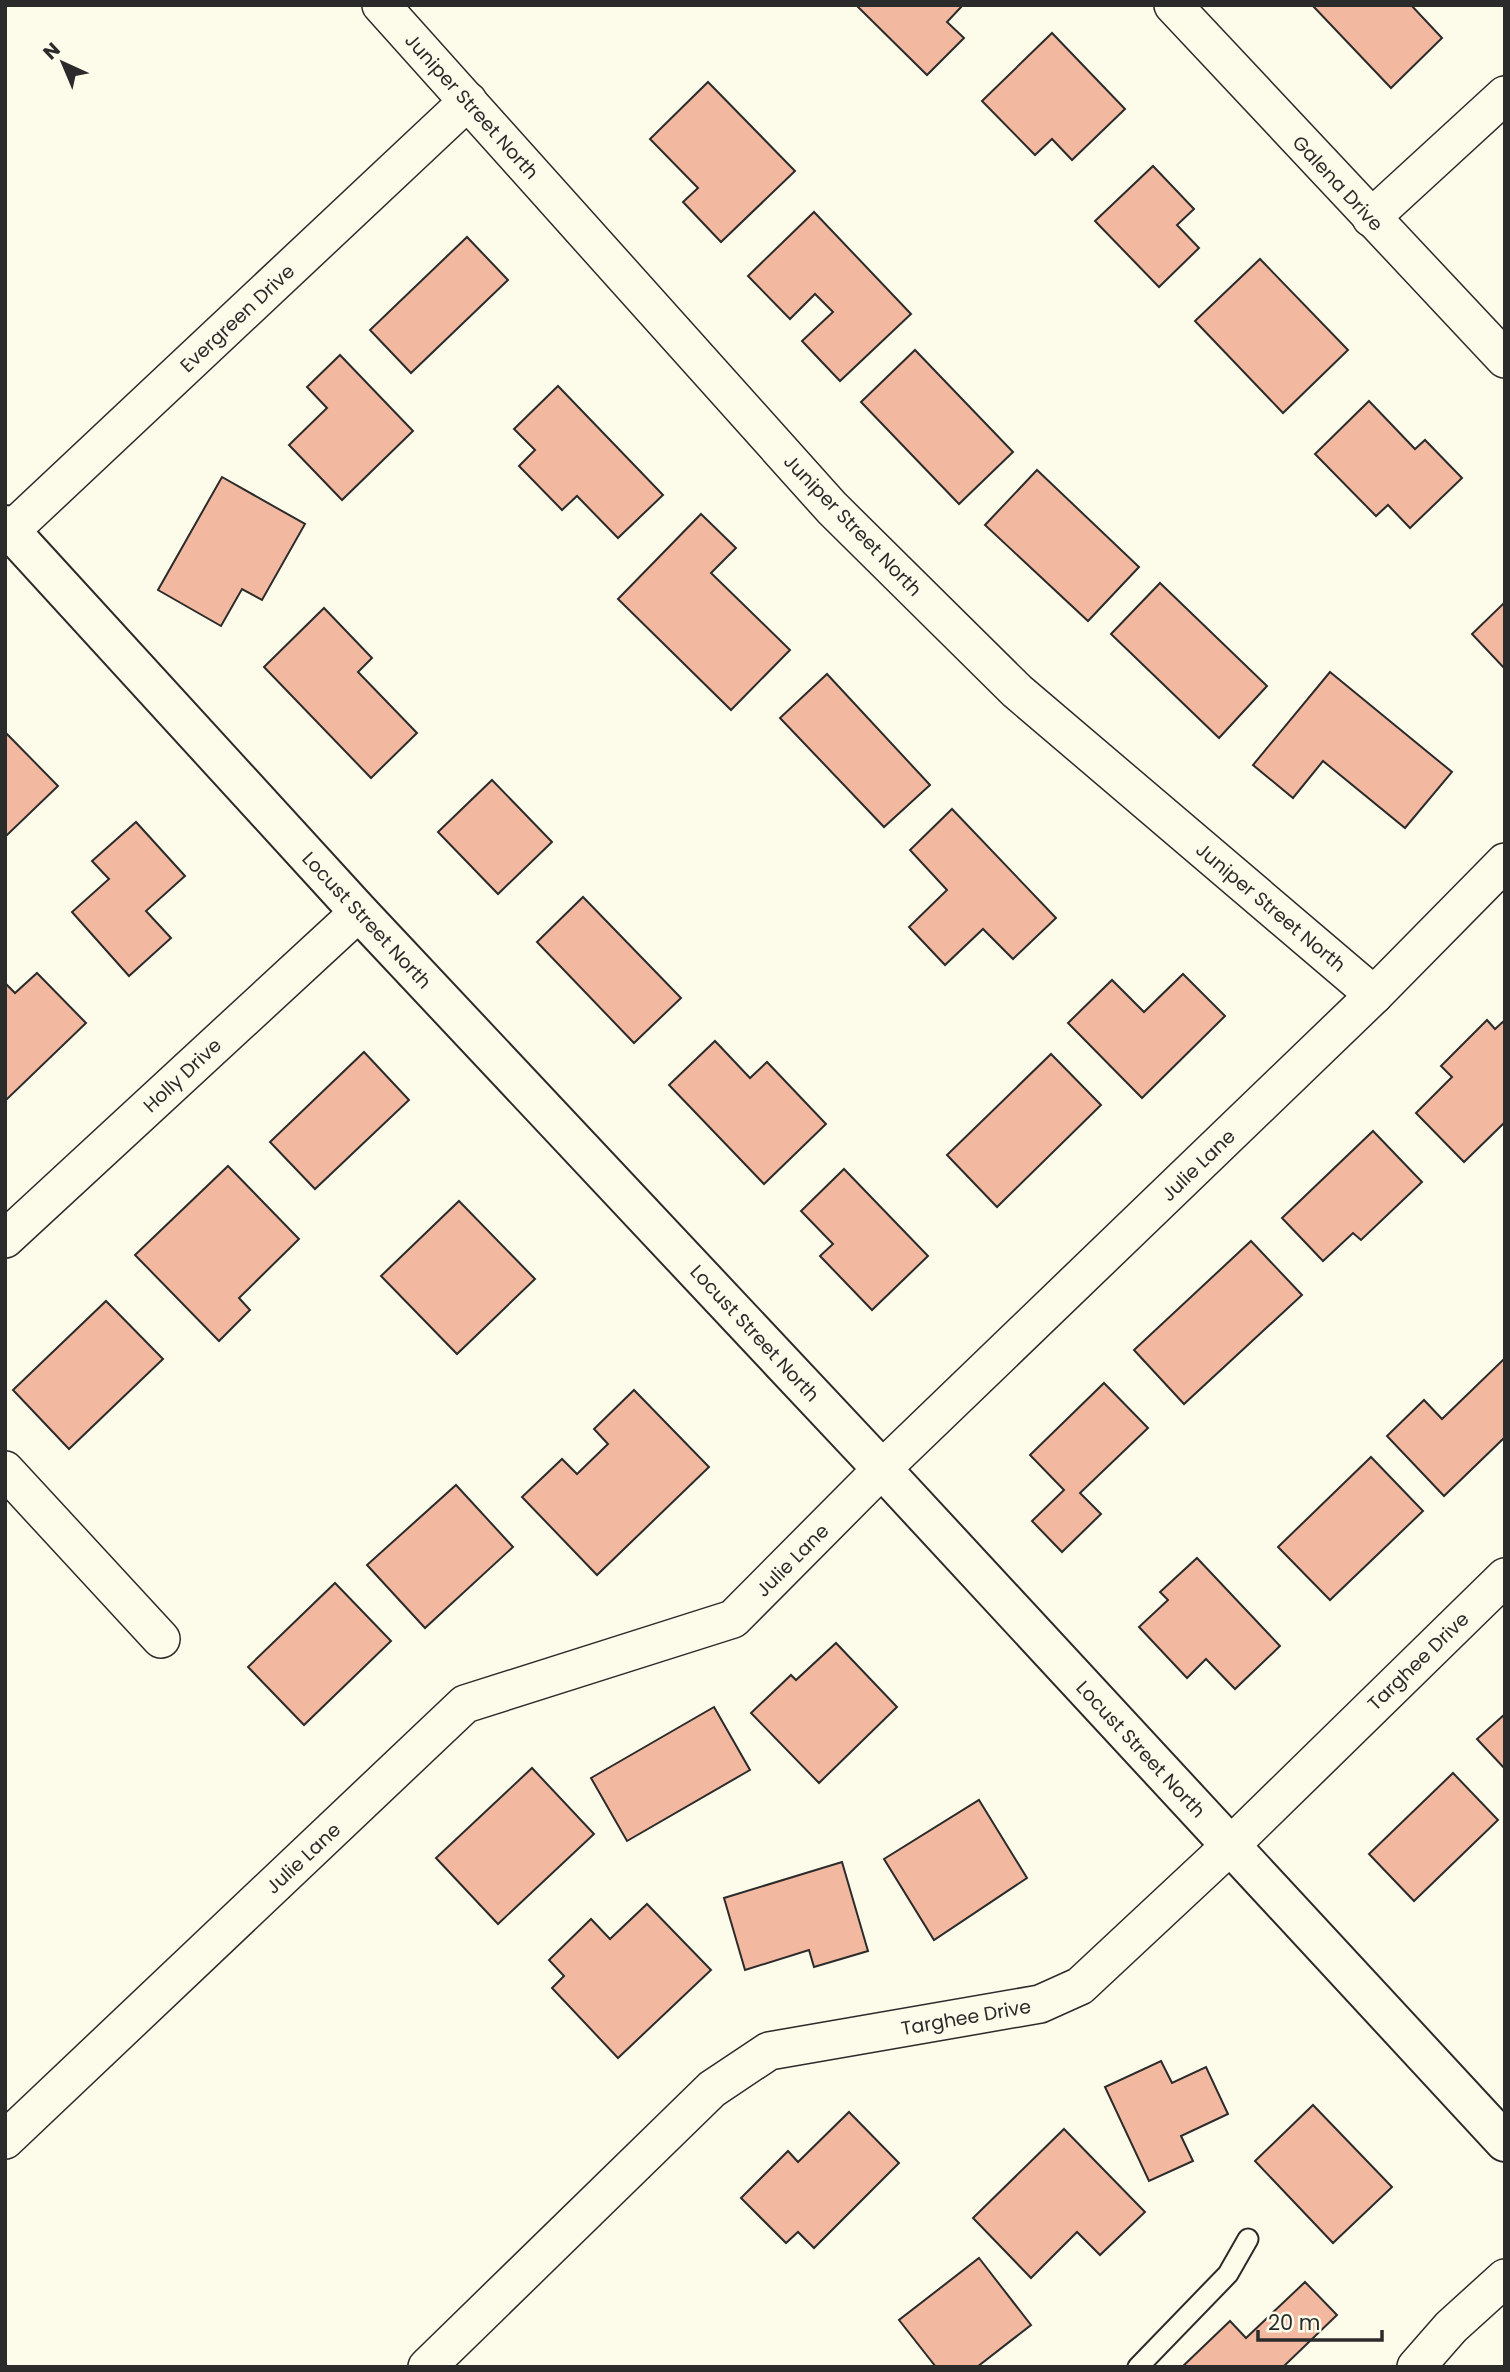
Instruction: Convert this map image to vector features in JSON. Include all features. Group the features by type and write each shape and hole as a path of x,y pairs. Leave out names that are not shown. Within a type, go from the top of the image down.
{"street":[{"name":"Juniper Street North","path":"380,5 832,508 1007,682 1374,995"},
{"name":"Galena Drive","path":"1173,5 1505,359"},
{"path":"1371,218 1505,95"},
{"name":"Evergreen Drive","path":"7,531 468,101"},
{"name":"Locust Street North","path":"7,531 1505,2142"},
{"name":"Julie Lane","path":"5,2140 465,1704 733,1619 882,1469 1374,995 1505,862"},
{"name":"Holly Drive","path":"5,1239 359,912"},
{"path":"5,1470 161,1639"},
{"name":"Targhee Drive","path":"427,2367 712,2089 769,2051 1040,2004 1080,1986 1231,1845 1505,1577"},
{"path":"1416,2367 1451,2326 1505,2278"}],"lane":[{"path":"1138,2367 1228,2274 1248,2239"}],"building":[{"path":"856,5 963,5 947,22 964,38 927,75"},
{"path":"1312,5 1411,5 1442,38 1391,88"},
{"path":"1052,33 1125,109 1072,160 1052,139 1035,155 982,101"},
{"path":"708,82 795,171 721,242 683,202 698,188 650,139"},
{"path":"1153,166 1194,209 1177,225 1199,248 1159,287 1095,221"},
{"path":"814,212 911,314 840,381 802,341 833,312 815,294 790,319 748,276"},
{"path":"467,237 508,280 411,373 370,330"},
{"path":"1260,259 1348,350 1283,413 1195,321"},
{"path":"915,350 1013,452 959,504 861,402"},
{"path":"340,355 413,431 342,500 289,445 327,408 307,387"},
{"path":"558,386 663,495 618,538 577,496 562,510 519,466 535,450 514,429"},
{"path":"1369,401 1415,449 1425,440 1462,478 1410,528 1388,505 1376,516 1315,454"},
{"path":"1037,470 1139,567 1088,621 985,525"},
{"path":"222,477 305,524 262,600 242,589 221,626 158,590"},
{"path":"701,514 736,548 711,573 790,650 731,710 618,599"},
{"path":"1160,583 1267,686 1219,738 1111,634"},
{"path":"1505,602 1505,669 1472,634"},
{"path":"324,608 372,658 358,672 417,733 371,778 264,667"},
{"path":"1330,672 1452,772 1405,828 1323,761 1293,798 1253,765"},
{"path":"827,674 930,785 884,827 780,718"},
{"path":"5,732 58,786 5,837"},
{"path":"492,780 552,842 498,894 438,832"},
{"path":"952,809 1056,918 1013,959 983,929 945,965 909,927 947,890 910,850"},
{"path":"136,822 185,876 146,911 171,938 129,976 72,912 109,879 92,861"},
{"path":"583,897 681,998 634,1043 537,942"},
{"path":"37,973 86,1023 5,1101 5,983 15,993"},
{"path":"1183,974 1225,1016 1142,1098 1068,1023 1112,980 1144,1012"},
{"path":"1487,1020 1495,1029 1505,1020 1505,1122 1464,1162 1416,1113 1452,1077 1441,1066"},
{"path":"715,1041 750,1078 767,1062 826,1124 764,1184 669,1085"},
{"path":"364,1052 409,1100 315,1189 270,1142"},
{"path":"1051,1054 1101,1105 997,1207 947,1155"},
{"path":"1373,1131 1422,1182 1361,1240 1353,1233 1323,1261 1282,1218"},
{"path":"228,1166 299,1239 239,1298 250,1310 219,1341 135,1255"},
{"path":"844,1169 928,1256 872,1310 820,1256 833,1244 801,1211"},
{"path":"459,1201 535,1279 457,1354 381,1276"},
{"path":"1251,1241 1302,1295 1184,1404 1134,1350"},
{"path":"106,1301 163,1359 69,1449 13,1390"},
{"path":"1505,1358 1505,1437 1444,1496 1387,1436 1424,1400 1442,1419"},
{"path":"1104,1383 1148,1428 1080,1493 1101,1514 1062,1552 1032,1521 1064,1490 1030,1455"},
{"path":"634,1390 709,1467 597,1575 522,1497 562,1459 577,1474 608,1444 594,1429"},
{"path":"1371,1457 1423,1511 1330,1600 1278,1547"},
{"path":"456,1485 513,1547 425,1628 367,1565"},
{"path":"1197,1558 1280,1646 1235,1689 1206,1659 1187,1678 1139,1627 1168,1600 1160,1592"},
{"path":"335,1583 391,1641 304,1725 248,1667"},
{"path":"836,1643 897,1707 819,1783 751,1713 791,1675 796,1680"},
{"path":"714,1707 750,1770 627,1841 591,1778"},
{"path":"1505,1714 1505,1769 1477,1739"},
{"path":"532,1768 594,1834 498,1924 436,1858"},
{"path":"1453,1773 1498,1820 1414,1901 1369,1854"},
{"path":"979,1800 1027,1878 934,1940 884,1859"},
{"path":"842,1862 868,1951 814,1967 809,1950 745,1970 724,1898"},
{"path":"647,1904 711,1970 618,2058 552,1988 564,1976 549,1960 591,1919 610,1939"},
{"path":"1161,2061 1172,2083 1206,2067 1228,2114 1181,2136 1193,2161 1149,2181 1105,2087"},
{"path":"1313,2105 1392,2187 1333,2243 1255,2161"},
{"path":"849,2112 899,2163 814,2248 798,2232 786,2243 741,2198 788,2151 798,2162"},
{"path":"1064,2129 1145,2212 1100,2255 1077,2232 1031,2278 973,2218"},
{"path":"979,2258 1031,2325 977,2367 936,2367 899,2320"},
{"path":"1305,2282 1337,2315 1283,2367 1182,2367 1230,2321 1246,2338"}]}
